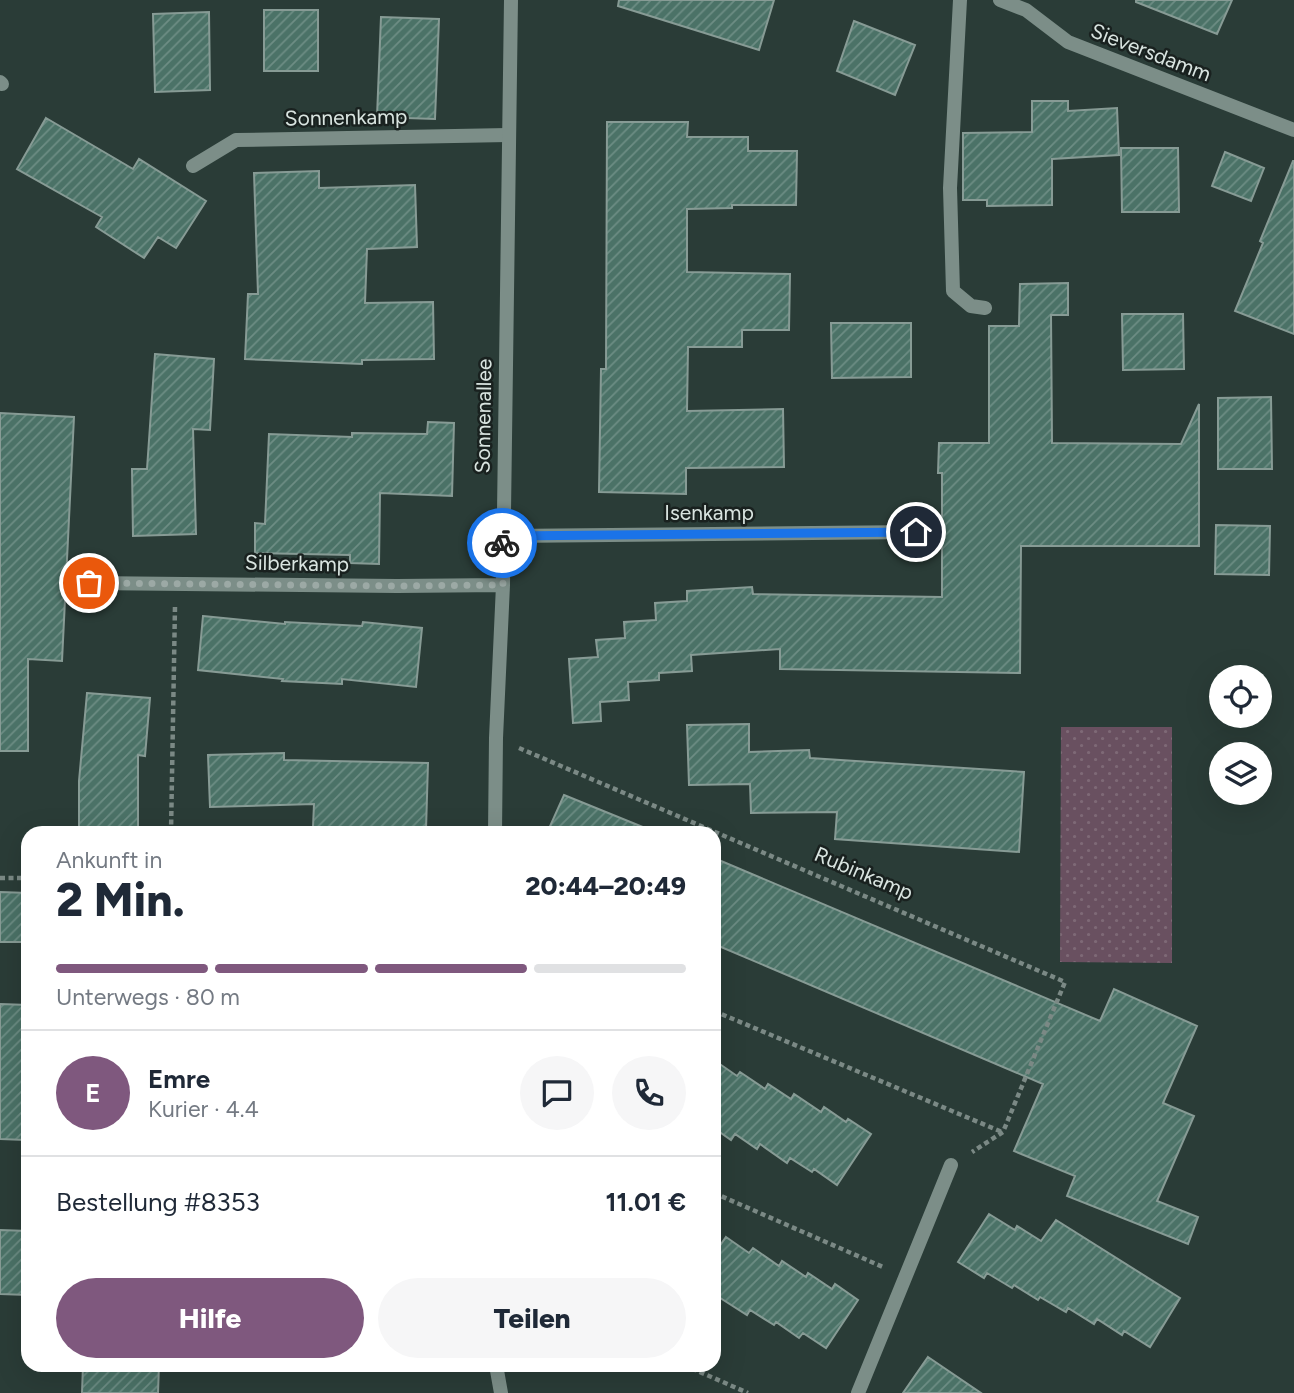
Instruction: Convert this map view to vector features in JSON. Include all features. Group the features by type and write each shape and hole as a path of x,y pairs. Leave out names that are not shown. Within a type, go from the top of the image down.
{"street":[{"name":"Sonnenallee","path":"495,826 503,585 511,0"},
{"path":"960,0 950,188 953,291 971,306 985,309"},
{"name":"Sieversdamm","path":"1000,0 1026,10 1068,42 1294,130"},
{"name":"Sonnenkamp","path":"193,166 236,139 508,135"},
{"name":"Isenkamp","path":"502,536 916,532"},
{"name":"Silberkamp","path":"89,583 503,585"},
{"path":"858,1393 951,1165"},
{"path":"497,1372 501,1393"}],"path":[{"path":"171,826 176,583"},
{"name":"Rubinkamp","path":"496,738 701,826"},
{"name":"Rubinkamp","path":"721,834 1065,982 1003,1132"},
{"path":"0,878 21,878"},
{"path":"721,1014 1003,1132"},
{"path":"951,1165 1003,1132"},
{"path":"721,1196 905,1276"},
{"path":"700,1372 748,1393"}],"shaded area":[{"path":"1061,727 1172,727 1172,963 1060,962"}],"building":[{"path":"619,0 774,0 759,50 618,6"},
{"path":"1136,0 1232,0 1217,34"},
{"path":"264,10 318,10 318,71 264,71"},
{"path":"209,12 210,90 155,92 153,14"},
{"path":"381,17 439,19 435,119 377,117"},
{"path":"854,21 915,45 895,95 837,71"},
{"path":"1032,101 1068,101 1068,111 1117,108 1119,155 1052,159 1052,205 987,206 987,200 963,200 963,133 1032,132"},
{"path":"46,118 133,169 139,159 206,201 176,248 158,237 144,258 96,227 102,217 17,169"},
{"path":"607,122 688,122 687,137 748,137 748,151 797,151 796,205 732,205 732,208 687,209 687,272 790,274 789,330 742,330 742,347 688,347 687,411 783,409 784,467 686,468 686,494 599,492 601,369 606,369"},
{"path":"1121,148 1178,148 1179,212 1122,212"},
{"path":"1225,152 1264,168 1251,201 1212,186"},
{"path":"1294,161 1294,334 1235,311"},
{"path":"319,171 319,188 415,185 417,247 367,249 365,303 433,302 434,359 362,360 362,364 245,359 248,294 258,294 254,173"},
{"path":"1068,283 1068,315 1051,315 1052,443 1181,444 1199,404 1199,546 1021,546 1020,673 780,669 780,649 691,655 692,671 659,673 659,680 628,682 629,700 600,702 601,721 573,723 569,659 598,657 596,640 625,638 624,622 656,620 655,603 687,601 687,591 752,587 753,594 942,597 942,473 938,473 939,443 989,443 989,326 1019,326 1020,284"},
{"path":"1122,314 1183,314 1184,369 1123,370"},
{"path":"831,323 911,323 911,377 832,378"},
{"path":"155,354 214,359 210,430 193,429 196,534 133,536 132,469 147,469"},
{"path":"1271,397 1272,469 1218,469 1218,398"},
{"path":"0,413 74,417 62,661 28,659 28,751 0,751"},
{"path":"428,422 454,423 452,496 380,493 379,564 350,563 350,555 255,553 255,523 265,524 269,434 352,437 352,433 427,434"},
{"path":"1216,525 1270,526 1269,575 1215,574"},
{"path":"203,616 285,624 362,626 363,622 422,628 416,687 342,679 342,684 282,681 283,679 198,670"},
{"path":"87,693 150,698 145,756 138,755 138,826 79,826 79,781"},
{"path":"749,724 749,752 809,750 810,758 1024,772 1019,852 835,839 837,812 751,813 750,784 689,785 687,725"},
{"path":"284,753 284,760 428,763 426,826 313,826 314,804 210,807 208,755"},
{"path":"564,795 640,826 550,826"},
{"path":"721,861 1100,1021 1114,989 1197,1026 1163,1103 1194,1116 1157,1201 1198,1217 1188,1244 1067,1196 1075,1176 1014,1151 1043,1084 721,947"},
{"path":"0,892 21,893 21,942 0,942"},
{"path":"0,1004 21,1005 21,1140 0,1139"},
{"path":"721,1065 737,1076 740,1072 765,1089 768,1084 791,1099 794,1094 821,1112 824,1107 871,1134 837,1185 814,1169 812,1172 790,1158 787,1163 760,1144 757,1149 735,1134 731,1140 721,1133"},
{"path":"989,1214 1015,1230 1017,1226 1041,1241 1056,1220 1180,1298 1150,1347 1124,1331 1122,1335 1097,1319 1094,1324 1068,1308 1066,1312 1040,1297 1038,1300 987,1273 984,1278 958,1262"},
{"path":"0,1230 21,1231 21,1295 0,1294"},
{"path":"726,1237 749,1253 753,1248 779,1266 782,1261 806,1277 808,1273 832,1289 835,1284 858,1300 826,1348 803,1333 799,1338 776,1322 774,1325 750,1310 747,1315 721,1298 721,1244"},
{"path":"928,1357 981,1393 903,1393"},
{"path":"83,1372 159,1372 158,1393 82,1393"}],"way so far":[{"path":"89,583 503,585 502,543"}],"route":[{"path":"502,543 502,536 916,532"}]}
